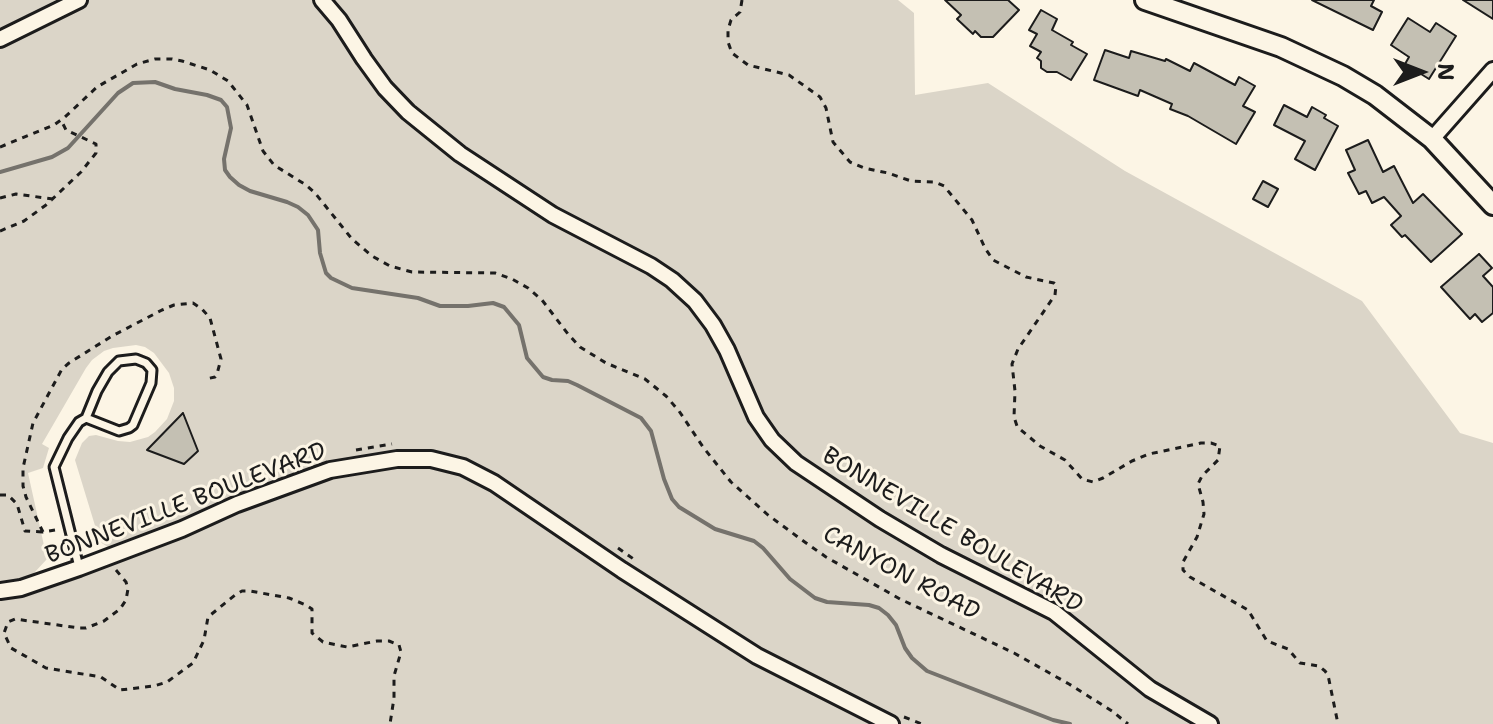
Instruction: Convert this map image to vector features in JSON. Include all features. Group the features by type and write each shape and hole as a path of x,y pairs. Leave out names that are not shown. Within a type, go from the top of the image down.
{"street":[{"path":"0,39 79,0"},
{"name":"BONNEVILLE BOULEVARD","path":"322,0 385,88 429,129 460,154 553,215 651,266 695,301 727,350 756,417 772,440 796,463 941,555 1054,612 1150,689 1210,724"},
{"path":"1145,0 1281,47 1343,76 1375,95 1432,139 1493,205"},
{"path":"1432,139 1493,70"},
{"name":"BONNEVILLE BOULEVARD","path":"0,591 21,588 79,568 330,470 397,459 431,459 463,467 494,483 757,656 895,719"}],"lane":[{"path":"79,568 54,467 68,438 79,422 86,418 108,372 119,361 136,359 149,367 153,373 151,383 133,425 119,431 86,418"}],"path":[{"path":"742,0 740,12 731,20 728,30 732,53 748,65 789,75 820,97 826,108 833,142 850,162 911,181 935,182 944,186 972,220 993,260 1026,277 1056,285 1055,295 1018,349 1012,364 1014,417 1021,430 1040,446 1065,460 1082,479 1093,482 1149,454 1201,443 1220,446 1218,460 1198,484 1204,514 1197,537 1183,562 1183,570 1248,610 1267,641 1288,649 1300,663 1322,667 1328,675 1338,724"},
{"name":"CANYON ROAD","path":"0,147 61,120 108,80 145,61 182,61 210,70 228,81 247,105 263,151 274,165 315,193 352,239 372,256 390,266 412,272 495,273 528,288 542,300 580,347 606,363 645,379 666,396 731,482 802,540 900,599 1042,668 1128,724"},
{"path":"0,231 24,221 53,199 91,162 96,144 64,128 61,120"},
{"path":"0,198 16,194 53,199"},
{"path":"354,451 402,443"},
{"path":"0,495 8,495 17,504 25,531 43,532"},
{"path":"616,546 642,564"},
{"path":"108,562 124,577 128,589 120,609 104,621 86,628 15,619 8,622 4,633 11,648 46,668 101,677 120,690 154,686 167,682 193,663 204,640 208,617 235,595 250,591 289,598 312,609 312,633 323,642 347,647 377,641 399,645 401,652 394,676 390,724"},
{"path":"895,719 922,724"}],"shaded area":[{"path":"0,0 898,0 914,13 915,95 988,83 1125,171 1362,301 1460,433 1493,443 1493,724 0,724","holes":["145,347 154,353 169,373 174,388 174,401 167,419 148,437 130,442 89,436 82,443 75,460 100,542 116,552 22,586 47,559 28,473 43,468 49,448 42,444 92,360 113,348"]}],"building":[{"path":"945,0 1008,0 1019,10 993,37 981,37 957,19 961,15"},
{"path":"1312,0 1374,0 1371,6 1382,12 1373,30"},
{"path":"1463,0 1493,0 1493,19"},
{"path":"1041,10 1057,19 1052,30 1087,54 1071,80 1041,68 1041,61 1037,58 1041,52 1030,46 1037,34 1029,30"},
{"path":"1408,18 1430,32 1436,23 1456,36 1429,79 1405,64 1409,57 1391,45"},
{"path":"1105,50 1129,58 1131,51 1166,59 1190,71 1194,63 1235,85 1239,77 1255,86 1243,106 1255,112 1236,144 1170,109 1172,104 1140,90 1138,96 1094,80"},
{"path":"1284,105 1307,117 1312,107 1338,126 1315,170 1295,159 1305,141 1274,125"},
{"path":"1368,140 1383,172 1394,166 1413,203 1423,194 1462,234 1431,262 1391,225 1401,216 1384,197 1372,203 1366,191 1359,194 1348,173 1355,170 1346,150"},
{"path":"1263,181 1278,189 1268,207 1253,199"},
{"path":"1479,254 1492,268 1483,276 1493,287 1493,313 1482,322 1475,314 1470,319 1441,287"},
{"path":"183,413 198,451 184,464 147,450"}],"waterway":[{"path":"0,172 52,157 68,148 118,93 133,83 155,82 221,100 227,107 231,128 224,159 225,170 239,185 250,191 287,202 308,215 318,230 320,253 326,273 331,278 352,288 418,298 440,306 493,303 504,307 519,325 527,358 543,377 568,381 641,418 651,431 664,479 679,507 715,529 754,541 790,579 815,598 879,608 896,625 912,658 927,671 1070,724"}]}
